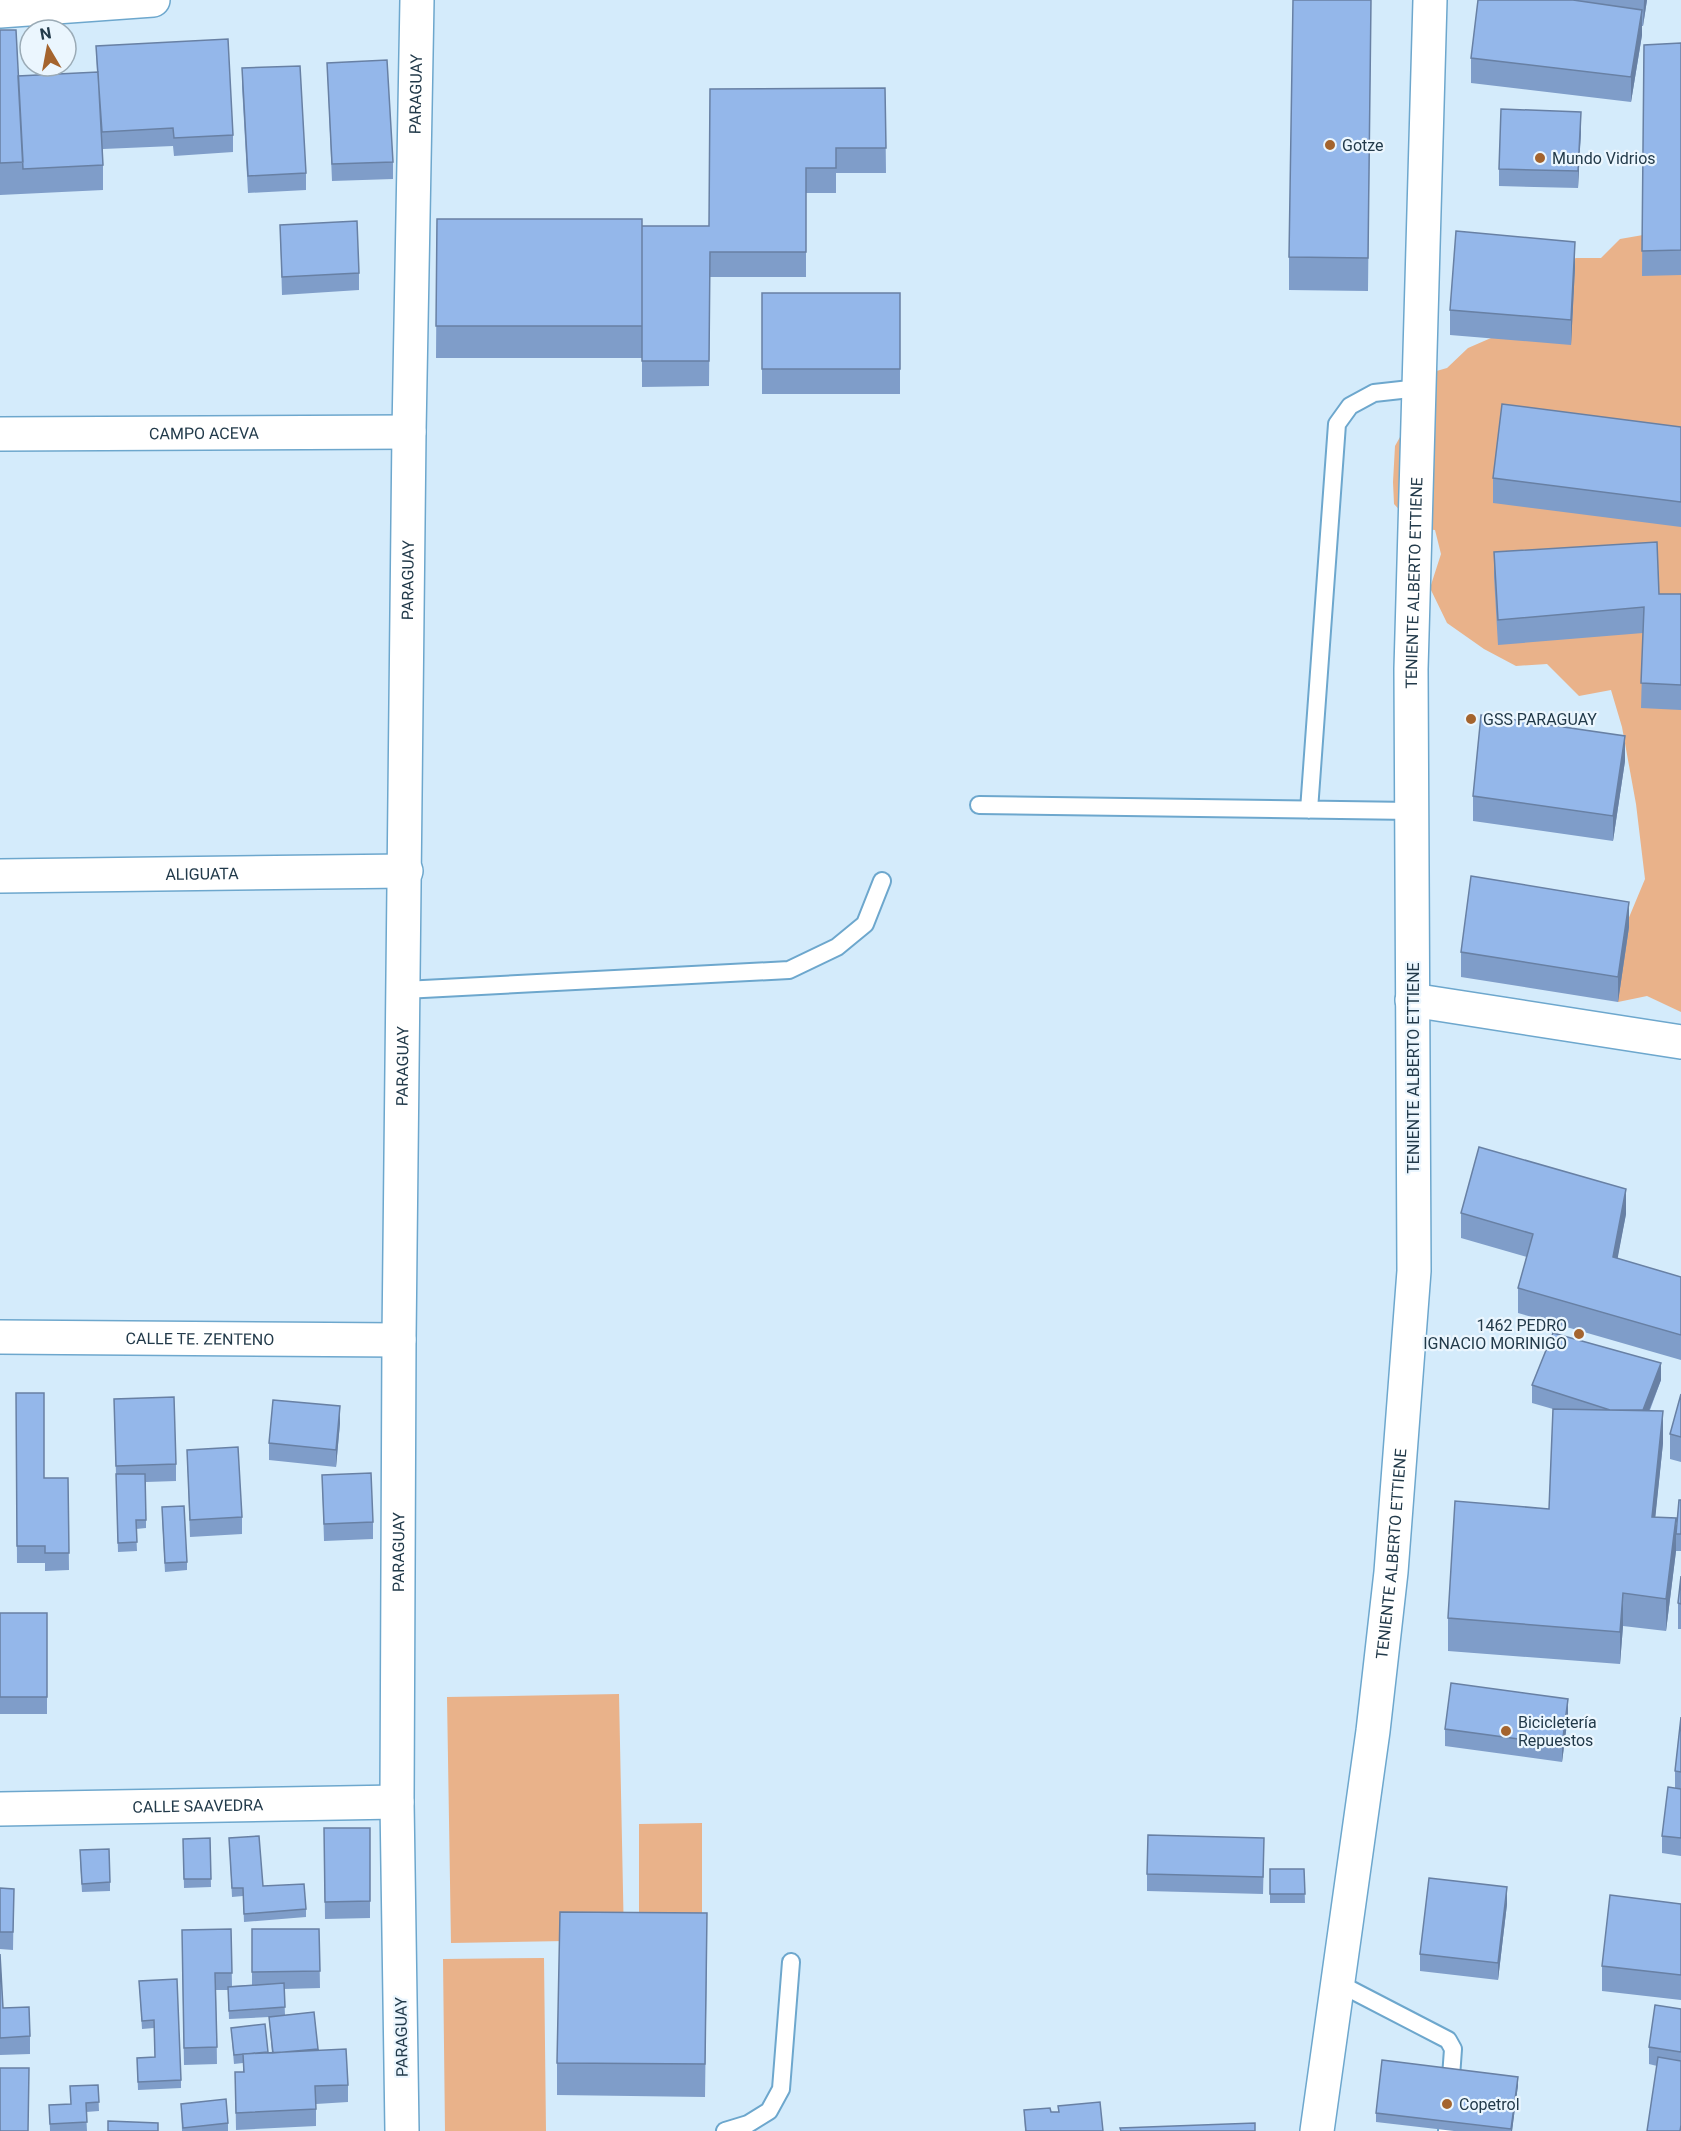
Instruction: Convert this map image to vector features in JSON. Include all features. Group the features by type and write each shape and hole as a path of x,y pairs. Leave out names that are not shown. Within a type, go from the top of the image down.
{"street":[{"path":"0,11 36,4 153,0"},
{"name":"PARAGUAY","path":"402,2131 398,1802 399,1341 406,871 409,432 417,0"},
{"name":"TENIENTE ALBERTO ETTIENE","path":"1317,2131 1373,1731 1391,1572 1414,1271 1411,669 1430,0"},
{"name":"CAMPO ACEVA","path":"0,434 409,432"},
{"name":"ALIGUATA","path":"0,876 406,871"},
{"path":"1412,1000 1681,1042"},
{"name":"CALLE TE. ZENTENO","path":"0,1337 399,1341"},
{"name":"CALLE SAAVEDRA","path":"0,1809 398,1802"}],"lane":[{"path":"1310,810 1337,424 1350,406 1374,393 1419,388"},
{"path":"980,805 1412,811"},
{"path":"404,990 789,970 837,947 865,924 882,881"},
{"path":"725,2131 748,2124 769,2111 781,2090 791,1962"},
{"path":"1338,1983 1448,2040 1453,2049 1451,2077"}],"shaded area":[{"path":"1643,235 1681,245 1681,1012 1647,996 1618,1002 1605,975 1645,879 1636,804 1622,727 1611,690 1579,696 1547,664 1516,666 1484,649 1447,623 1430,588 1441,554 1435,530 1416,528 1394,504 1395,446 1419,403 1419,376 1447,368 1468,348 1491,338 1544,273 1576,258 1601,258 1620,239"},
{"path":"619,1694 624,1940 451,1943 447,1697"},
{"path":"702,1823 702,1941 639,1942 639,1824"},
{"path":"544,1958 546,2131 445,2131 443,1959"}],"building":[{"name":"Gotze","path":"1293,0 1371,0 1368,258 1289,257"},
{"path":"1478,0 1573,0 1642,10 1631,77 1471,58"},
{"path":"0,30 16,30 23,162 0,163"},
{"path":"228,39 233,135 174,138 173,128 102,132 96,46"},
{"path":"1681,43 1681,250 1642,251 1644,45"},
{"path":"387,60 393,162 332,164 327,63"},
{"path":"300,66 306,173 248,176 242,68"},
{"path":"98,72 103,165 23,169 18,78 78,78 78,73"},
{"path":"885,88 886,148 836,148 836,168 806,168 806,252 710,252 709,361 642,361 642,226 709,226 710,89"},
{"name":"Mundo Vidrios","path":"1501,109 1581,112 1578,171 1499,169"},
{"path":"437,219 642,219 642,326 436,326"},
{"path":"357,221 359,273 282,277 280,225"},
{"path":"1456,231 1575,242 1571,320 1450,310"},
{"path":"762,293 900,293 900,369 762,369"},
{"path":"1502,404 1681,427 1681,502 1493,478"},
{"path":"1657,542 1659,594 1681,594 1681,685 1641,683 1644,607 1498,620 1494,552"},
{"path":"1481,715 1625,736 1613,816 1473,796"},
{"path":"1471,876 1629,902 1618,977 1461,952"},
{"path":"1479,1147 1626,1189 1613,1257 1681,1277 1681,1335 1518,1288 1533,1234 1461,1213"},
{"path":"1553,1333 1661,1363 1643,1410 1610,1410 1532,1385"},
{"path":"16,1393 44,1393 44,1478 68,1478 69,1553 45,1553 45,1546 17,1546"},
{"path":"1681,1394 1681,1437 1670,1434"},
{"path":"174,1397 176,1464 116,1466 114,1399"},
{"path":"273,1400 340,1406 336,1450 269,1443"},
{"path":"1553,1409 1663,1411 1652,1517 1676,1518 1666,1599 1623,1593 1620,1632 1448,1618 1455,1501 1549,1509"},
{"path":"238,1447 242,1517 190,1520 187,1450"},
{"path":"371,1473 373,1522 324,1524 322,1475"},
{"path":"116,1474 145,1474 146,1520 136,1520 137,1542 118,1543"},
{"path":"1679,1500 1681,1500 1681,1534 1676,1534"},
{"path":"184,1506 187,1562 165,1563 162,1507"},
{"path":"1681,1576 1681,1604 1678,1603"},
{"path":"0,1613 47,1613 47,1697 0,1697"},
{"name":"Bicicletería Repuestos","path":"1451,1683 1568,1699 1562,1745 1445,1729"},
{"path":"1681,1717 1681,1772 1675,1771"},
{"path":"1668,1787 1681,1789 1681,1838 1662,1836"},
{"path":"324,1828 370,1828 370,1901 325,1902"},
{"path":"1148,1835 1264,1838 1263,1877 1147,1874"},
{"path":"259,1836 263,1886 304,1884 306,1909 244,1914 243,1888 232,1888 229,1838"},
{"path":"210,1838 211,1879 184,1879 183,1839"},
{"path":"109,1849 110,1882 82,1884 80,1850"},
{"path":"1270,1869 1304,1869 1305,1894 1270,1894"},
{"path":"1429,1878 1507,1887 1498,1963 1420,1954"},
{"path":"0,1888 14,1889 13,1932 0,1932"},
{"path":"1610,1895 1681,1904 1681,1975 1602,1966"},
{"path":"560,1912 707,1913 705,2064 557,2063"},
{"path":"231,1929 232,1973 215,1973 217,2047 184,2048 182,1930"},
{"path":"252,1929 319,1929 320,1971 252,1972"},
{"path":"0,1954 3,2008 29,2007 30,2036 0,2038"},
{"path":"177,1979 181,2080 138,2082 137,2058 155,2057 154,2020 142,2021 139,1981"},
{"path":"284,1983 285,2007 229,2011 228,1987"},
{"path":"1655,2005 1681,2009 1681,2052 1649,2047"},
{"path":"314,2012 318,2049 273,2053 269,2017"},
{"path":"265,2024 268,2052 234,2055 231,2028"},
{"path":"346,2049 348,2085 315,2086 316,2109 236,2113 235,2072 244,2072 243,2054"},
{"path":"1658,2057 1681,2061 1680,2131 1647,2131"},
{"name":"Copetrol","path":"1382,2060 1518,2077 1511,2129 1376,2113"},
{"path":"0,2068 29,2068 28,2131 0,2131"},
{"path":"98,2085 99,2102 86,2103 87,2122 50,2124 49,2105 71,2104 70,2086"},
{"path":"226,2099 228,2123 183,2128 181,2104"},
{"path":"1100,2102 1103,2131 1026,2131 1024,2110 1050,2108 1051,2112 1059,2112 1058,2106"},
{"path":"108,2121 158,2123 158,2131 108,2131"},
{"path":"1255,2123 1255,2131 1121,2131 1120,2128"}],"place":[{"name":"Gotze","path":"1330,145"},
{"name":"Mundo Vidrios","path":"1540,158"},
{"name":"GSS PARAGUAY","path":"1471,719"},
{"name":"1462 PEDRO IGNACIO MORINIGO","path":"1579,1334"},
{"name":"Bicicletería Repuestos","path":"1506,1731"},
{"name":"Copetrol","path":"1447,2104"}]}
